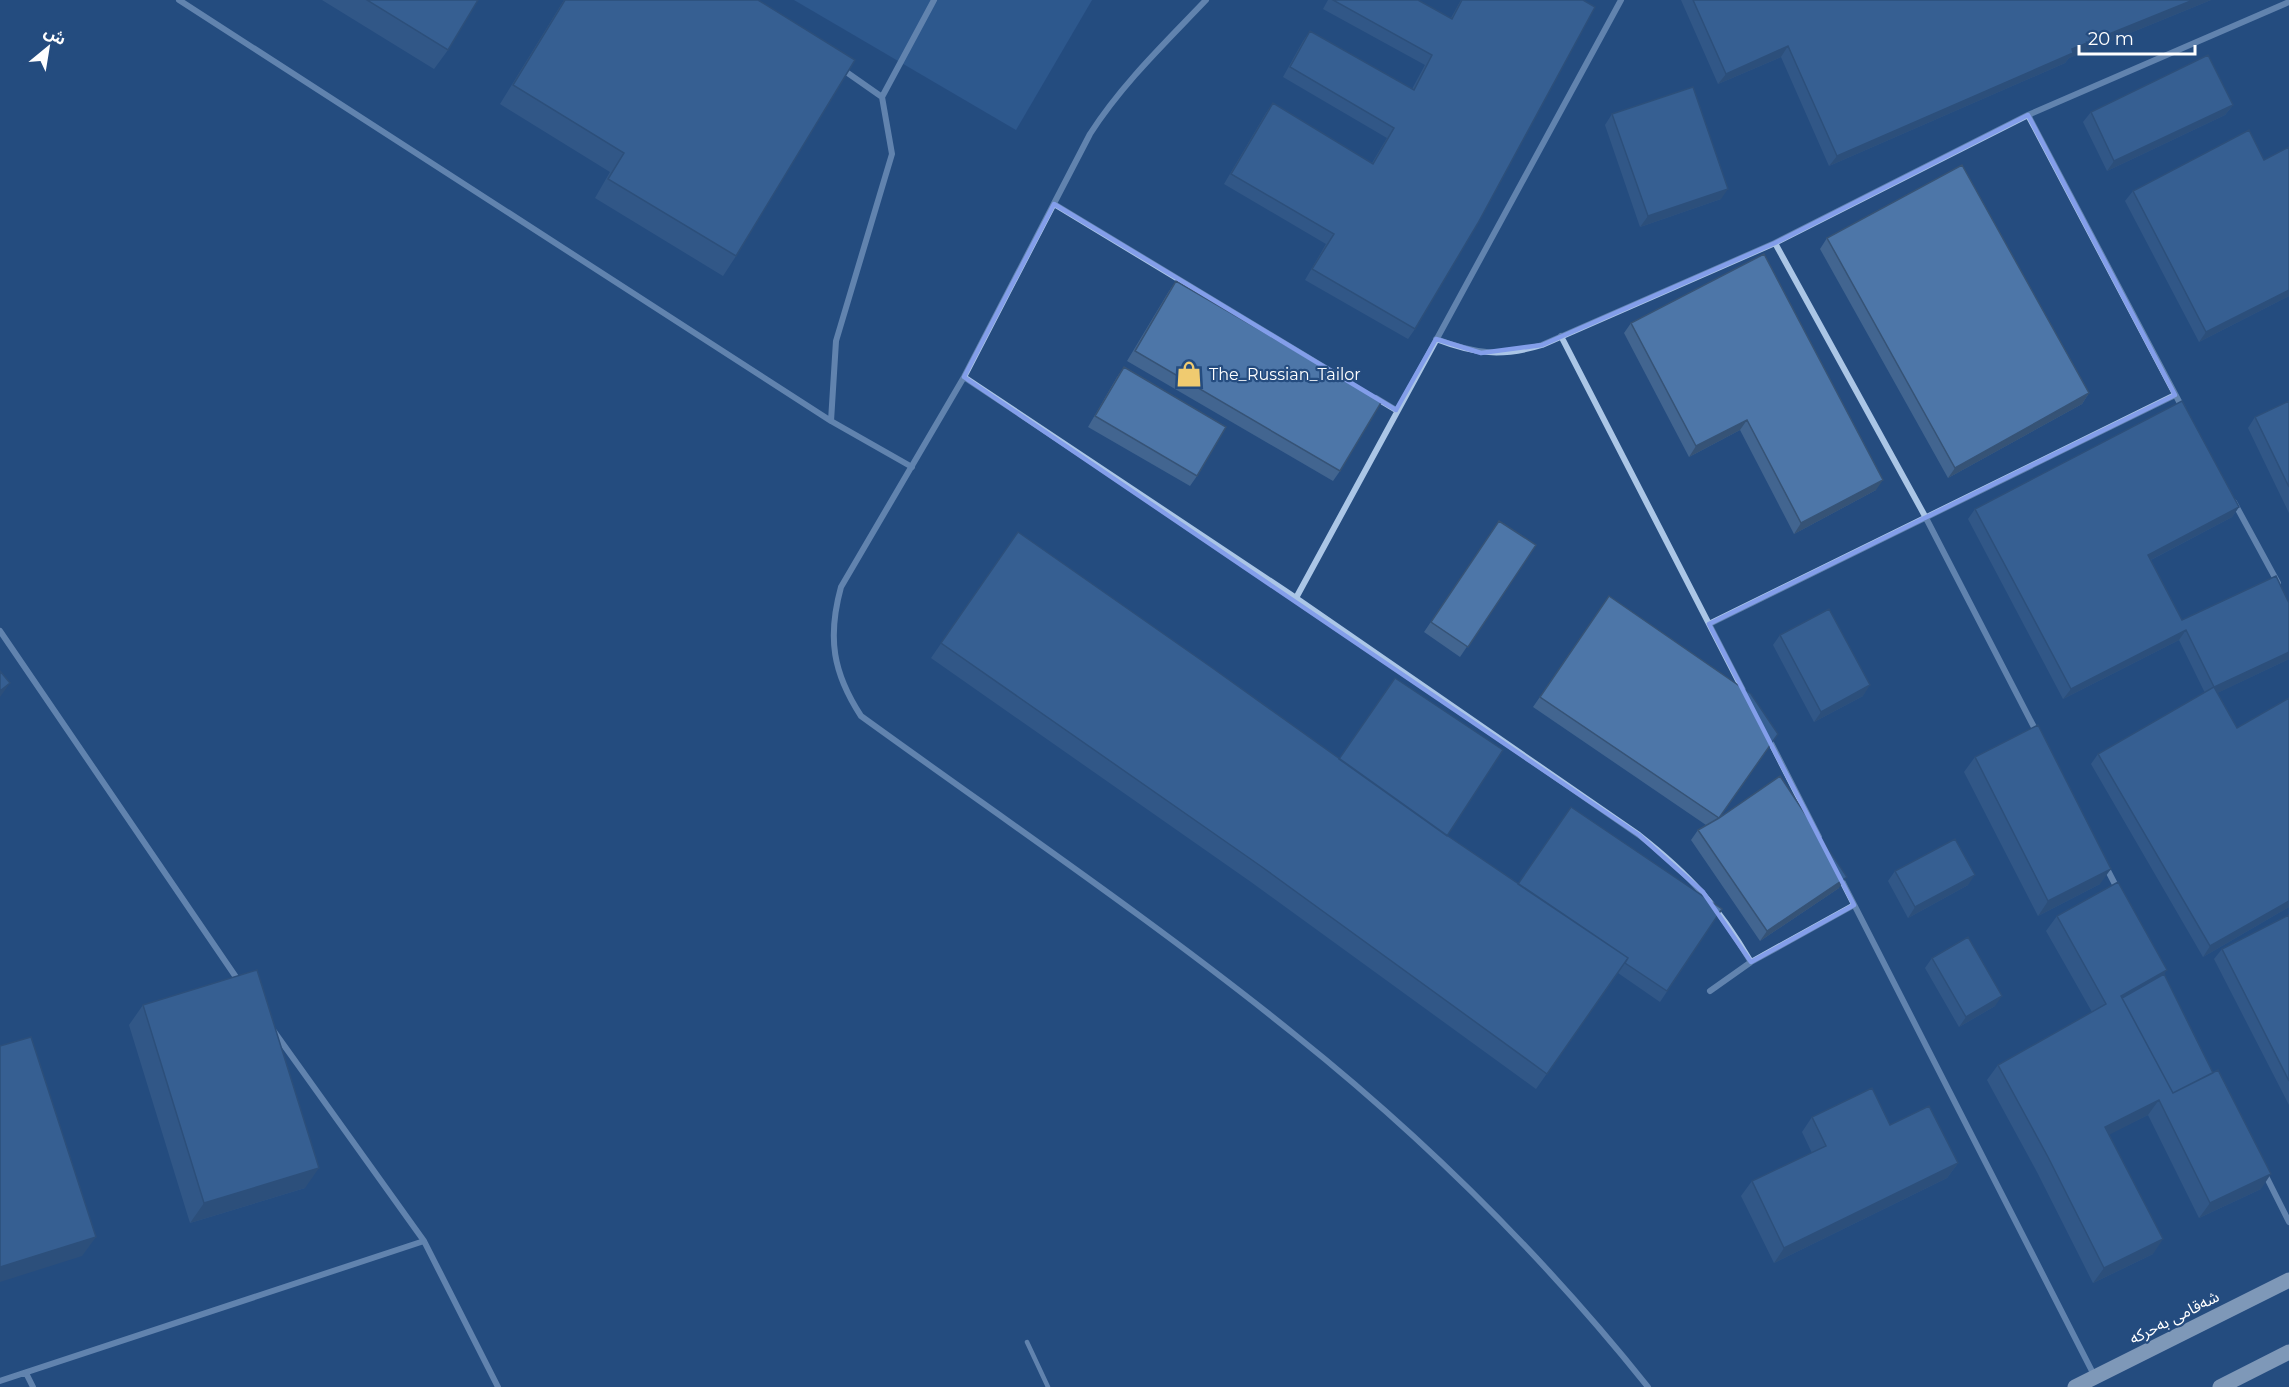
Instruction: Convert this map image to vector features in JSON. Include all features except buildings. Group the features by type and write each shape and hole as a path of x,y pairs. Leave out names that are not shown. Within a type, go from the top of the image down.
{"main road":[{"name":"شەقامی بەحرکە","path":"2076,1387 2289,1280"},
{"path":"2220,1387 2289,1352"}],"street":[{"path":"179,0 831,421 912,466"},
{"path":"831,421 836,341 891,154 882,97 934,0"},
{"path":"1206,0 1127,83 1090,134 964,377 841,588 832,632 834,655 840,676 861,716 1208,966 1305,1042 1381,1108 1463,1183 1541,1263 1595,1322 1648,1387"},
{"path":"1296,598 1396,410 1621,0"},
{"path":"1436,339 1461,349 1481,353 1502,353 1522,351 1561,336 1775,243 2028,115 2289,2"},
{"path":"836,64 882,97"},
{"path":"2028,115 2186,416"},
{"path":"1054,204 1356,386"},
{"path":"1775,243 1926,518 2042,742"},
{"path":"1561,336 1751,704"},
{"path":"964,377 1296,598 1639,836 1672,862 1703,892 1730,925 1751,962"},
{"path":"1366,392 1396,410"},
{"path":"1709,624 2175,394"},
{"path":"2232,499 2283,594"},
{"path":"0,631 244,989"},
{"path":"1766,734 1823,845"},
{"path":"2102,859 2124,902"},
{"path":"1834,865 2095,1377"},
{"path":"1710,991 1751,962 1854,905"},
{"path":"272,1028 424,1241 498,1387"},
{"path":"2262,1168 2289,1222"},
{"path":"0,1381 424,1241"},
{"path":"26,1374 33,1387"}],"lane":[{"path":"1027,1342 1048,1387"}],"highlighted area":[{"path":"2028,115 2175,395 1709,624 1854,905 1751,962 1703,892 1639,835 964,377 1054,204 1396,410 1436,339 1481,353 1542,345 1775,243"}],"shaded area":[{"path":"794,0 1092,0 1016,130"}],"place":[{"name":"The_Russian_Tailor","path":"1189,374"}]}
